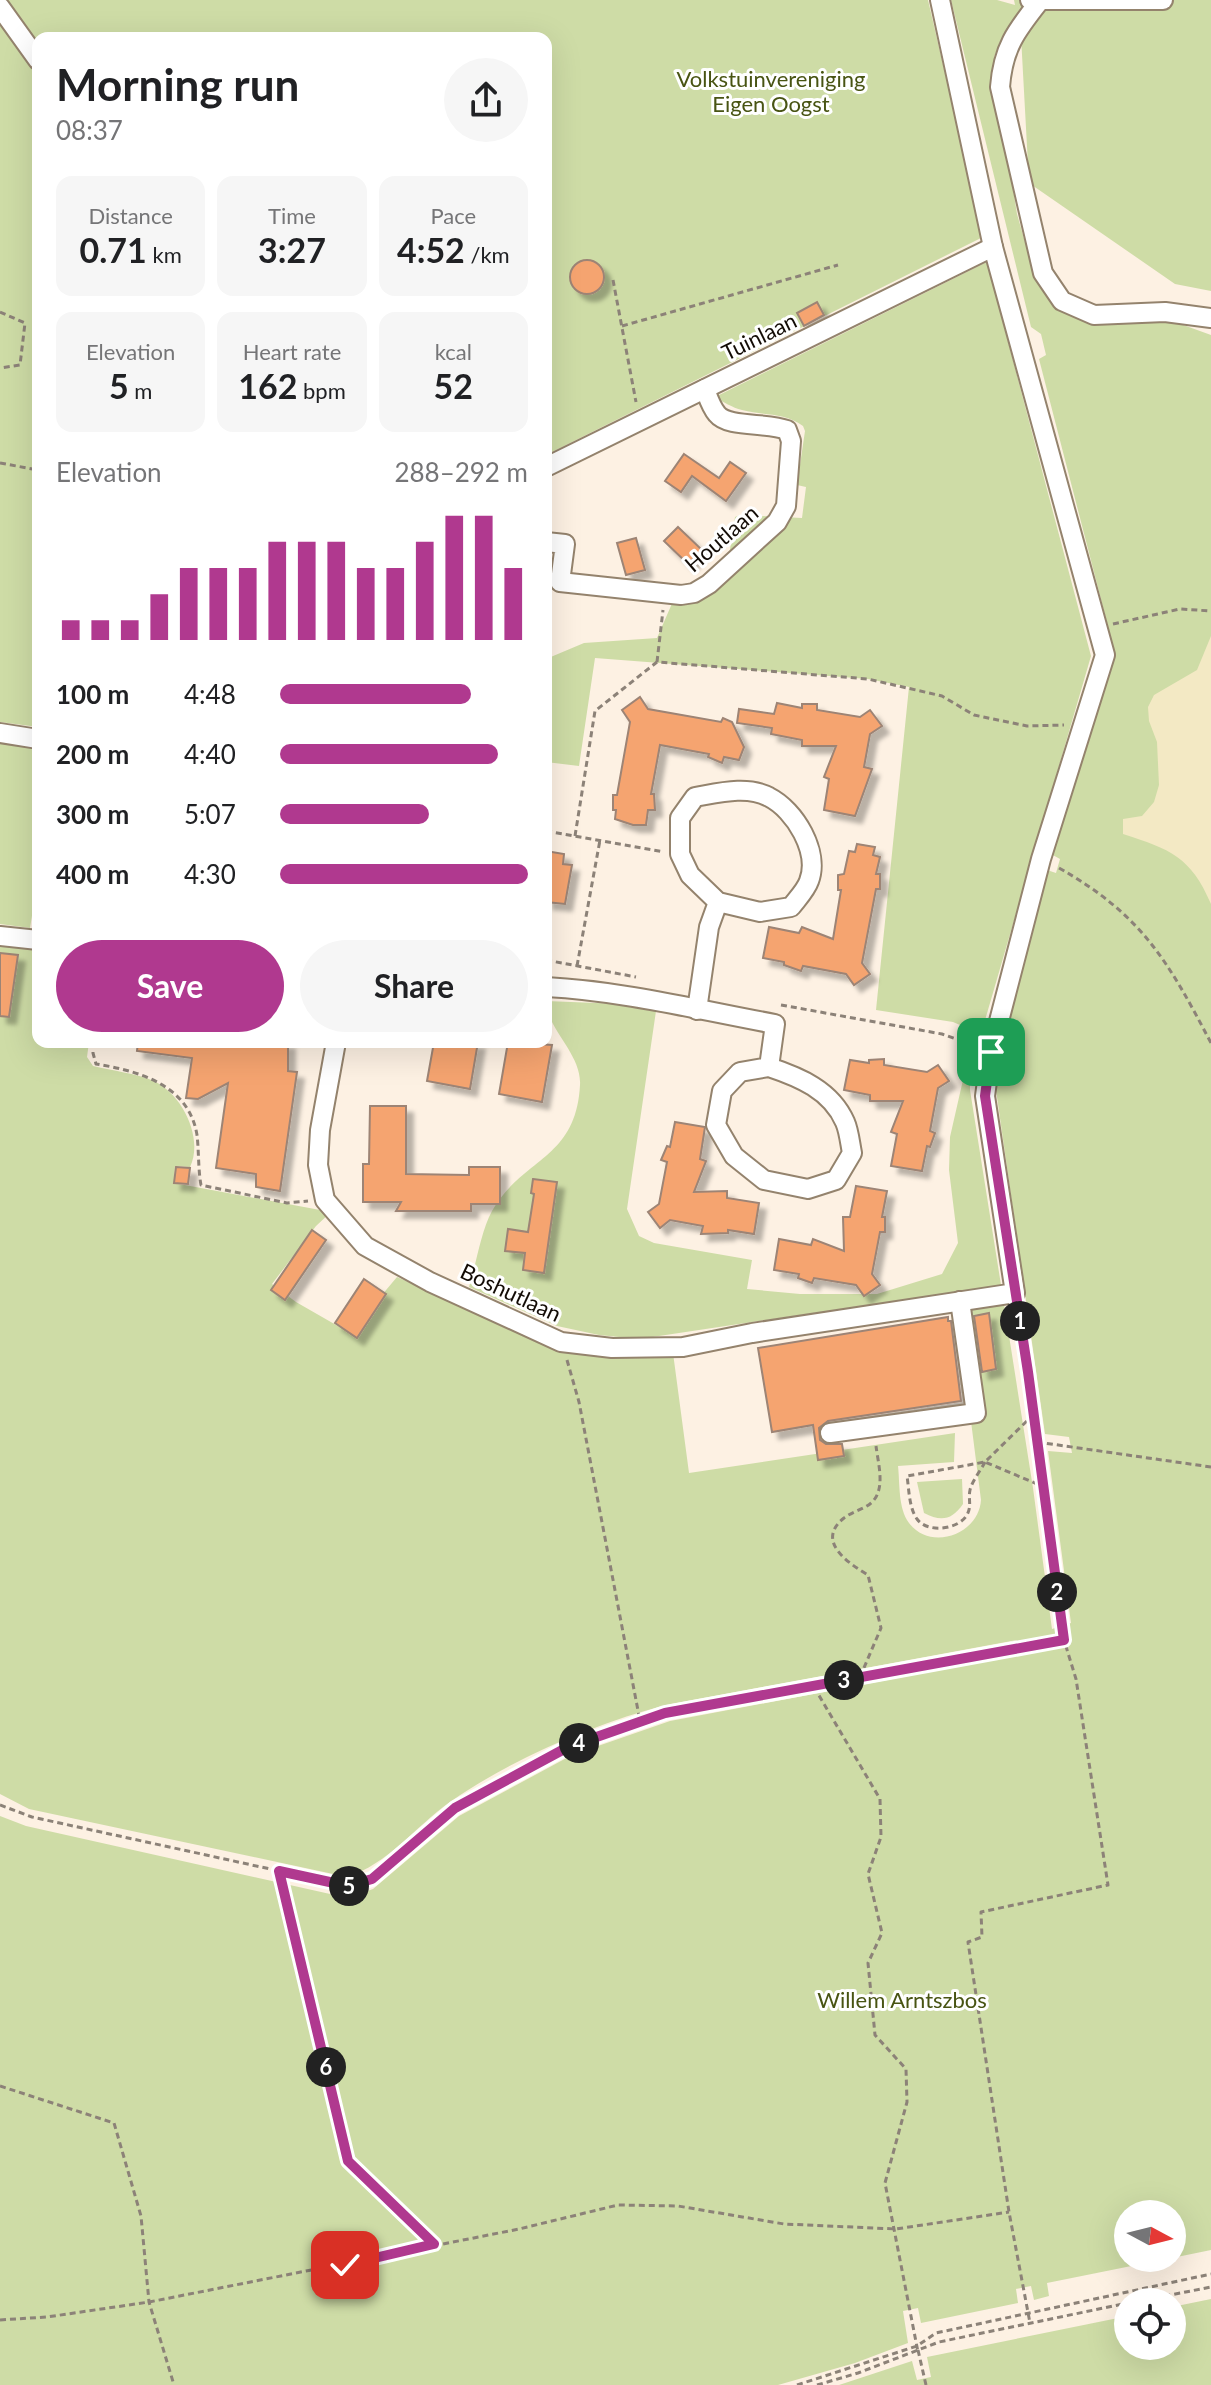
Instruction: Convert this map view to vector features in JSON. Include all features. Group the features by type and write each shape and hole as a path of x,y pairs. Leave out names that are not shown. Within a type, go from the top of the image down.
{"street":[{"path":"940,0 993,247 1105,655 1041,859 991,1052 985,1096 1015,1293"},
{"path":"1163,0 1036,1 1011,38 1000,87 1043,273 1062,301 1094,315 1165,312 1211,318"},
{"path":"0,7 32,52"},
{"name":"Tuinlaan","path":"552,464 993,247"},
{"name":"Houtlaan","path":"552,543 565,544 560,582 665,594 694,593 709,584 777,522 786,506 791,441 787,430 771,424 725,421 716,413 705,389"},
{"path":"0,733 32,738"},
{"path":"736,790 769,796 797,821 811,851 809,881 791,907 760,912 718,902 690,875 680,854 680,818 695,797 736,790"},
{"path":"699,1000 709,927 718,902"},
{"path":"0,936 32,934"},
{"path":"552,987 699,1000 775,1024 769,1067"},
{"path":"325,1200 318,1165 320,1130 335,1048"},
{"path":"769,1067 802,1077 826,1097 845,1121 852,1153 836,1180 808,1189 764,1180 734,1156 716,1125 722,1091 740,1072 769,1067"},
{"name":"Boshutlaan","path":"325,1200 365,1246 430,1282 561,1342 612,1348 683,1347 752,1333 1015,1293"},
{"path":"830,1433 976,1413 960,1301"}],"path":[{"path":"622,326 838,265"},
{"path":"613,280 640,421"},
{"path":"0,312 25,323 20,365 0,368"},
{"path":"0,463 32,469"},
{"path":"657,662 665,594"},
{"path":"1098,627 1180,609 1211,611"},
{"path":"575,836 595,711 657,662 868,679 942,696 974,715 1027,726 1084,724"},
{"path":"552,832 680,854"},
{"path":"573,989 600,840"},
{"path":"1041,859 1082,881 1119,907 1141,929 1167,964 1211,1043"},
{"path":"552,961 639,978"},
{"path":"776,1005 942,1034 991,1052"},
{"path":"93,1048 96,1064 154,1078 179,1098 197,1134 201,1185 287,1203 325,1200"},
{"path":"1015,1293 1064,1640 1076,1679 1108,1885 981,1912 982,1937 968,1942 1009,2212 1030,2323"},
{"path":"561,1342 579,1402 641,1722"},
{"path":"1034,1414 985,1462 970,1490 971,1505 966,1518 955,1526 926,1526 917,1520 907,1476 985,1462 1042,1486"},
{"path":"860,1677 881,1628 868,1575 836,1552 832,1538 840,1520 867,1506 875,1498 880,1485 874,1427"},
{"path":"1037,1442 1211,1467"},
{"path":"0,1805 32,1817 348,1886 372,1879 455,1808 568,1747 665,1713 1064,1640"},
{"path":"813,1686 880,1799 881,1837 868,1874 882,1933 868,1963 875,2035 906,2069 907,2102 885,2183 926,2385"},
{"path":"279,1871 348,2161 434,2244"},
{"path":"0,2086 114,2123 141,2216 149,2302 174,2385"},
{"path":"0,2320 47,2317 149,2302 345,2265 618,2205 678,2206 784,2224 896,2229 1009,2212"},
{"path":"797,2385 918,2350 936,2333 1027,2311 1211,2274"},
{"path":"1186,2292 1211,2287"},
{"path":"817,2385 939,2342 1114,2306"}],"green space":[{"name":"Volkstuinvereniging Eigen Oogst","path":"8,0 928,0 983,237 552,452 552,32 32,34"},
{"name":"Willem Arntszbos","path":"951,0 997,0 1015,5 1014,0 1211,0 1211,291 1175,284 1029,183 1020,18 1000,42 994,57 1017,214 1025,242 1051,302 1098,324 1163,320 1211,335 1211,2250 1186,2255 1186,2200 1114,2200 1114,2269 1047,2283 1049,2296 1034,2300 1031,2286 1016,2289 1018,2303 921,2323 918,2308 903,2311 908,2343 855,2363 778,2385 0,2385 0,1816 26,1826 348,1898 373,1889 459,1816 572,1755 670,1721 903,1677 1017,1640 666,1705 610,1722 526,1757 474,1786 437,1812 388,1854 347,1877 29,1809 0,1794 0,942 32,946 32,1048 88,1048 87,1057 93,1066 154,1081 181,1106 192,1130 194,1156 190,1167 175,1166 174,1183 331,1212 316,1226 272,1284 296,1302 350,1333 397,1277 460,1305 596,1355 640,1358 673,1353 689,1473 955,1433 954,1462 898,1466 899,1488 905,1517 918,1532 941,1537 963,1530 978,1512 981,1500 957,1311 1004,1304 1052,1629 1071,1623 1048,1451 1072,1453 1069,1437 1045,1434 994,1076 1047,870 1056,873 1060,859 1051,854 1112,661 1112,642 1039,359 1046,355 1041,334 1031,327"},
{"path":"0,24 32,66 32,726 0,722"},
{"path":"987,262 1091,656 981,1034 953,1022 876,1010 909,687 868,679 595,658 579,766 552,763 552,656 584,643 657,638 677,592 700,588 728,562 735,517 802,518 806,487 797,485 805,431 803,426 781,416 738,409 713,398"},
{"path":"0,742 32,746 32,916 30,928 0,924"},
{"path":"552,1001 621,1004 656,1011 627,1209 639,1236 654,1243 752,1260 747,1289 800,1294 877,1294 942,1274 958,1243 949,1170 950,1137 970,1049 970,1090 1001,1285 639,1339 557,1326 469,1287 492,1211 518,1179 559,1144 569,1129 580,1085 576,1063 552,1021"},
{"path":"962,1479 963,1504 955,1513 946,1518 936,1518 924,1513 917,1482"},
{"path":"1211,2299 1211,2385 839,2385 912,2361 917,2380 931,2377 927,2357 1114,2319 1114,2360 1186,2360 1186,2304"}],"sand":[{"path":"1211,636 1211,904 1187,865 1166,850 1123,834 1123,819 1142,816 1154,802 1159,785 1157,742 1149,721 1148,707 1154,695 1197,670"}],"building":[{"path":"587,260 599,265 604,277 599,289 587,294 575,289 570,277 575,265"},
{"path":"817,302 824,315 804,326 797,313"},
{"path":"684,454 719,478 730,462 746,473 726,501 692,476 681,492 665,481"},
{"path":"678,527 702,550 688,564 664,541"},
{"path":"636,538 645,570 626,575 617,543"},
{"path":"640,697 648,709 721,722 723,718 732,722 744,747 739,760 724,757 722,763 708,757 709,754 660,745 651,794 654,794 655,810 648,810 646,825 633,825 615,819 613,795 617,795 630,722 622,710"},
{"path":"777,703 802,708 802,704 817,704 817,710 860,717 870,710 882,726 870,734 864,767 872,769 855,816 824,810 829,779 824,777 836,746 802,746 802,740 771,734 772,728 737,723 739,709 774,714"},
{"path":"857,844 875,847 873,855 880,857 876,874 880,874 880,889 876,889 862,963 870,974 854,985 846,974 803,966 801,971 784,965 784,962 763,958 769,927 799,933 802,927 833,939 841,890 838,890 838,875 844,874 849,851 855,852"},
{"path":"552,852 564,854 563,864 572,865 565,904 552,903"},
{"path":"0,953 18,955 9,1017 0,1016"},
{"path":"137,1048 288,1048 288,1071 297,1072 280,1191 256,1187 256,1174 216,1168 228,1083 198,1099 186,1098 192,1058 137,1051"},
{"path":"433,1048 477,1048 470,1089 427,1081"},
{"path":"507,1048 551,1048 542,1102 499,1094"},
{"path":"884,1059 884,1065 927,1072 938,1065 949,1081 938,1088 930,1131 935,1133 930,1147 927,1146 922,1171 891,1166 897,1134 891,1132 903,1101 870,1101 870,1095 844,1090 850,1060 869,1063 869,1060"},
{"path":"370,1106 406,1106 406,1174 469,1175 469,1167 500,1167 500,1204 471,1204 471,1211 396,1211 401,1202 363,1202 363,1164 369,1164"},
{"path":"675,1122 705,1127 700,1159 706,1161 694,1192 727,1191 727,1198 759,1203 754,1234 728,1230 728,1233 701,1234 703,1226 670,1220 660,1228 648,1212 659,1204 667,1162 661,1160 667,1146 670,1147"},
{"path":"176,1167 190,1168 188,1184 174,1183"},
{"path":"533,1179 557,1182 544,1273 523,1270 525,1253 505,1251 508,1229 528,1232 534,1194 531,1193"},
{"path":"856,1186 887,1191 882,1217 885,1217 885,1232 880,1232 872,1274 880,1285 864,1296 856,1285 814,1278 812,1283 798,1278 799,1274 774,1270 779,1239 811,1245 813,1239 844,1251 843,1217 850,1217"},
{"path":"312,1230 326,1240 285,1300 271,1290"},
{"path":"364,1279 386,1294 357,1338 335,1323"},
{"path":"989,1313 996,1369 982,1372 974,1316"},
{"path":"948,1317 961,1401 828,1421 819,1428 820,1440 826,1444 842,1444 844,1456 818,1460 813,1425 772,1432 758,1348"}],"route":[{"path":"345,2265 434,2244 388,2196 348,2161 279,1871 348,1886 372,1879 455,1808 568,1747 665,1713 1064,1640 1028,1372 985,1096 991,1052"}]}
